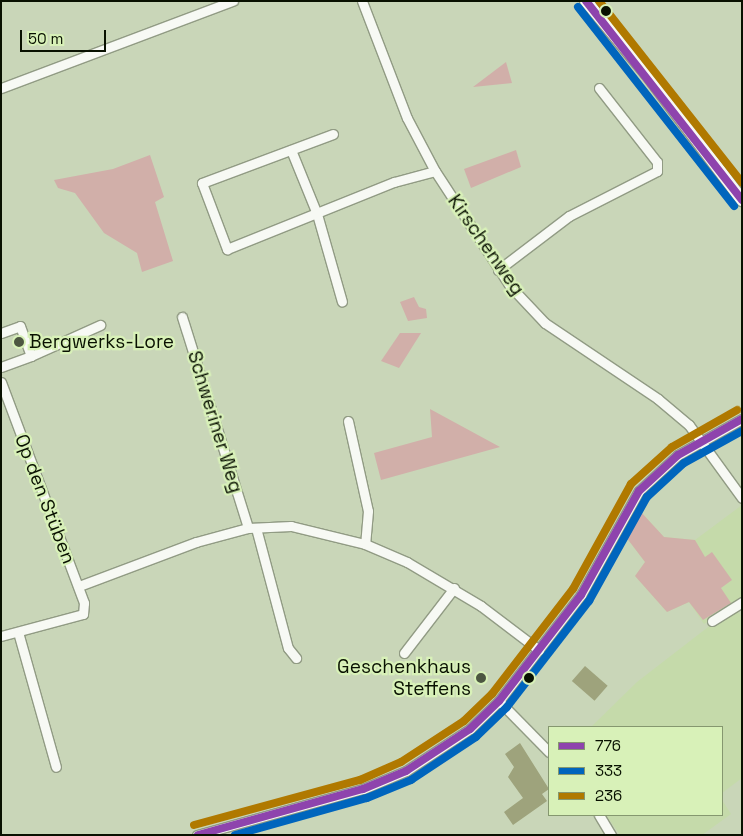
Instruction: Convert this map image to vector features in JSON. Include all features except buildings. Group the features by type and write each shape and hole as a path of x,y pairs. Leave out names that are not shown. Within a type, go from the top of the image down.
{"main road":[{"path":"586,1 647,74 742,200"}],"street":[{"path":"1,88 233,1"},
{"name":"Kirschenweg","path":"362,1 397,98 435,171 498,270 545,323 658,399 702,440 742,498"},
{"path":"498,270 569,216 657,171 657,162 599,88"},
{"path":"333,134 202,183 228,249 394,182 435,171"},
{"path":"291,150 317,214 342,302"},
{"name":"Schweriner Weg","path":"182,317 252,528 288,648 296,658"},
{"path":"1,367 32,356 100,325"},
{"path":"1,333 20,326 32,356"},
{"name":"Op den Stüben","path":"1,382 79,586 83,614 1,636"},
{"path":"197,835 363,789 406,771 448,745 499,701 539,650 580,595 639,491 678,455 742,419"},
{"path":"348,421 368,511 365,544"},
{"name":"Op den Stüben","path":"79,586 196,542 252,528 291,526 365,544 454,588 539,650"},
{"path":"404,653 454,588"},
{"path":"712,621 742,602"},
{"path":"18,632 56,767"},
{"path":"499,701 548,751"},
{"path":"600,816 611,835"}],"shaded area":[{"path":"506,62 512,83 473,87"},
{"path":"516,150 521,167 471,188 464,169"},
{"path":"150,155 164,197 155,202 173,261 142,272 137,253 104,233 75,193 58,188 54,180 113,169"},
{"path":"414,297 419,307 426,309 427,318 408,321 400,302"},
{"path":"400,333 421,333 399,368 381,361"},
{"path":"430,409 500,447 381,480 374,453 432,437"},
{"path":"742,505 742,600 704,624 689,602 667,612 635,576 645,562 626,537 640,511 664,537 695,540"},
{"path":"640,511 664,537 695,540 705,557 712,552 732,580 721,588 731,603 703,620 689,602 667,612 635,576 645,562 626,537"},
{"path":"734,607 742,617 742,778 723,792 723,726 592,726 637,682"},
{"path":"723,802 731,814 702,835 620,835 607,816 723,816"}],"transit line":[{"name":"776","path":"586,1 742,200"},
{"name":"236","path":"599,1 742,183"},
{"name":"333","path":"578,7 734,206"},
{"name":"236","path":"194,825 360,780 401,762 464,721 492,694 573,589 631,484 672,447 737,410"},
{"name":"776","path":"198,835 363,789 406,771 470,729 499,701 581,595 639,491 678,455 742,419"},
{"name":"333","path":"235,835 367,798 411,780 476,737 507,707 589,601 647,497 684,463 742,431"}],"place":[{"name":"Bergwerks-Lore","path":"19,342"},
{"name":"Geschenkhaus Steffens","path":"481,678"}]}
